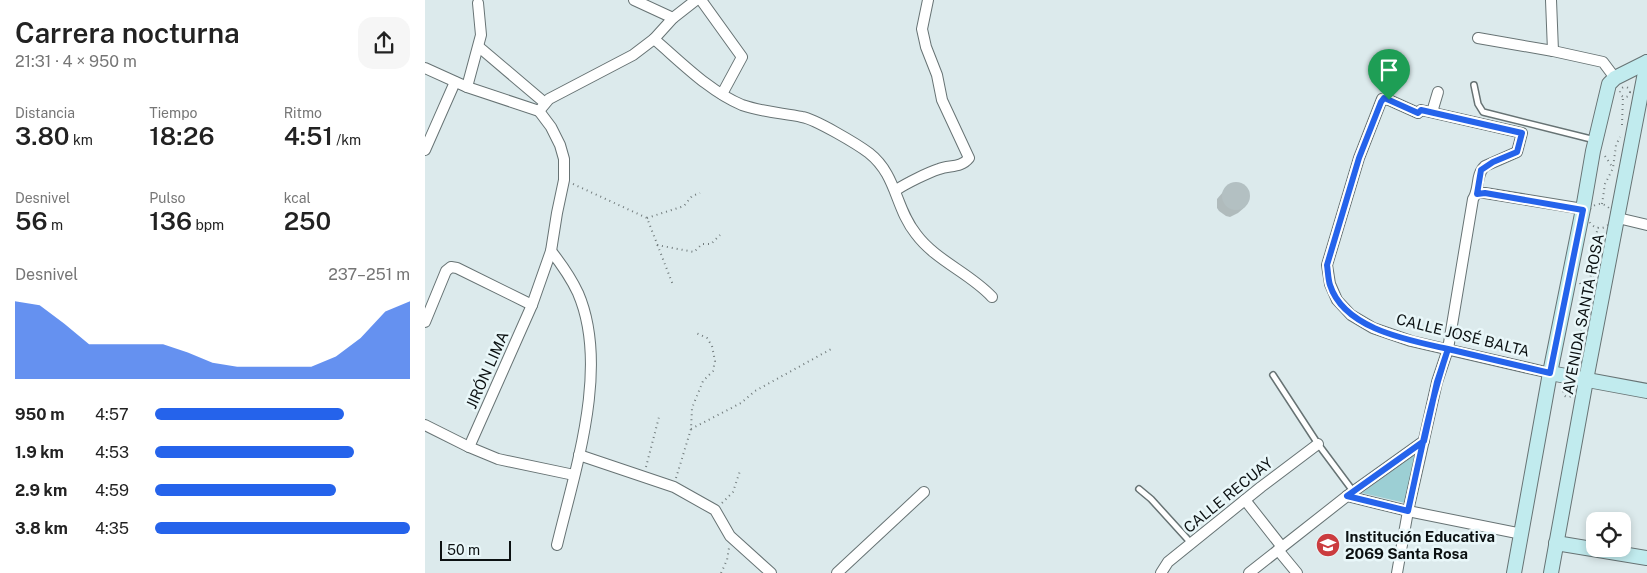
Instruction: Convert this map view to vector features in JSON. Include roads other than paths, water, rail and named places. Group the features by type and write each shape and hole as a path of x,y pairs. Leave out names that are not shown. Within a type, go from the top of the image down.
{"main road":[{"name":"AVENIDA SANTA ROSA","path":"1515,573 1550,373 1609,84 1615,78 1647,62 1551,573"},
{"name":"CALLE JOSÉ BALTA","path":"1550,373 1647,390"},
{"path":"1556,543 1647,558"}],"street":[{"path":"634,0 673,18"},
{"path":"425,68 467,88 542,107 633,55 654,40 673,18 696,0"},
{"path":"701,0 742,57 722,94"},
{"path":"896,190 941,168 961,164 969,158 942,100 937,75 926,47 922,29 928,0"},
{"path":"1551,0 1553,51"},
{"path":"467,88 481,35 479,3"},
{"path":"1478,38 1603,62 1615,78"},
{"path":"654,40 722,94 749,107 803,117 821,124 869,153 887,172 896,190 905,218 917,236 940,257 974,281 992,297"},
{"name":"JIRÓN LIMA","path":"469,447 532,305 551,251 565,180 564,159 560,145 542,107 479,47"},
{"path":"425,150 455,82"},
{"path":"1397,573 1408,511 1437,382 1448,349 1473,199 1477,194 1481,170 1493,162 1517,152 1522,133 1432,112 1438,92"},
{"name":"CALLE JOSÉ BALTA","path":"1432,112 1421,110 1418,113 1389,100 1382,99 1359,158 1327,265 1330,284 1337,300 1351,315 1373,328 1411,341 1550,373"},
{"path":"1477,194 1485,193 1583,210"},
{"path":"1618,218 1647,225"},
{"path":"551,251 566,270 578,295 587,324 591,350 591,384 579,455 557,544"},
{"path":"425,322 446,272 451,267 457,268 532,305"},
{"path":"425,425 498,459 574,475"},
{"path":"1249,573 1350,494 1424,441"},
{"name":"CALLE RECUAY","path":"1161,573 1168,562 1191,543 1318,444"},
{"path":"579,455 674,487 715,510 730,536 771,573"},
{"path":"837,573 924,492"},
{"path":"1350,494 1408,511 1522,534"},
{"path":"1245,500 1297,573"}],"lane":[{"path":"1474,85 1477,104 1483,112 1596,141"},
{"path":"1273,375 1350,494"},
{"path":"1139,489 1151,499 1191,543"}],"place":[{"name":"Institución Educativa 2069 Santa Rosa","path":"1328,545"}]}
